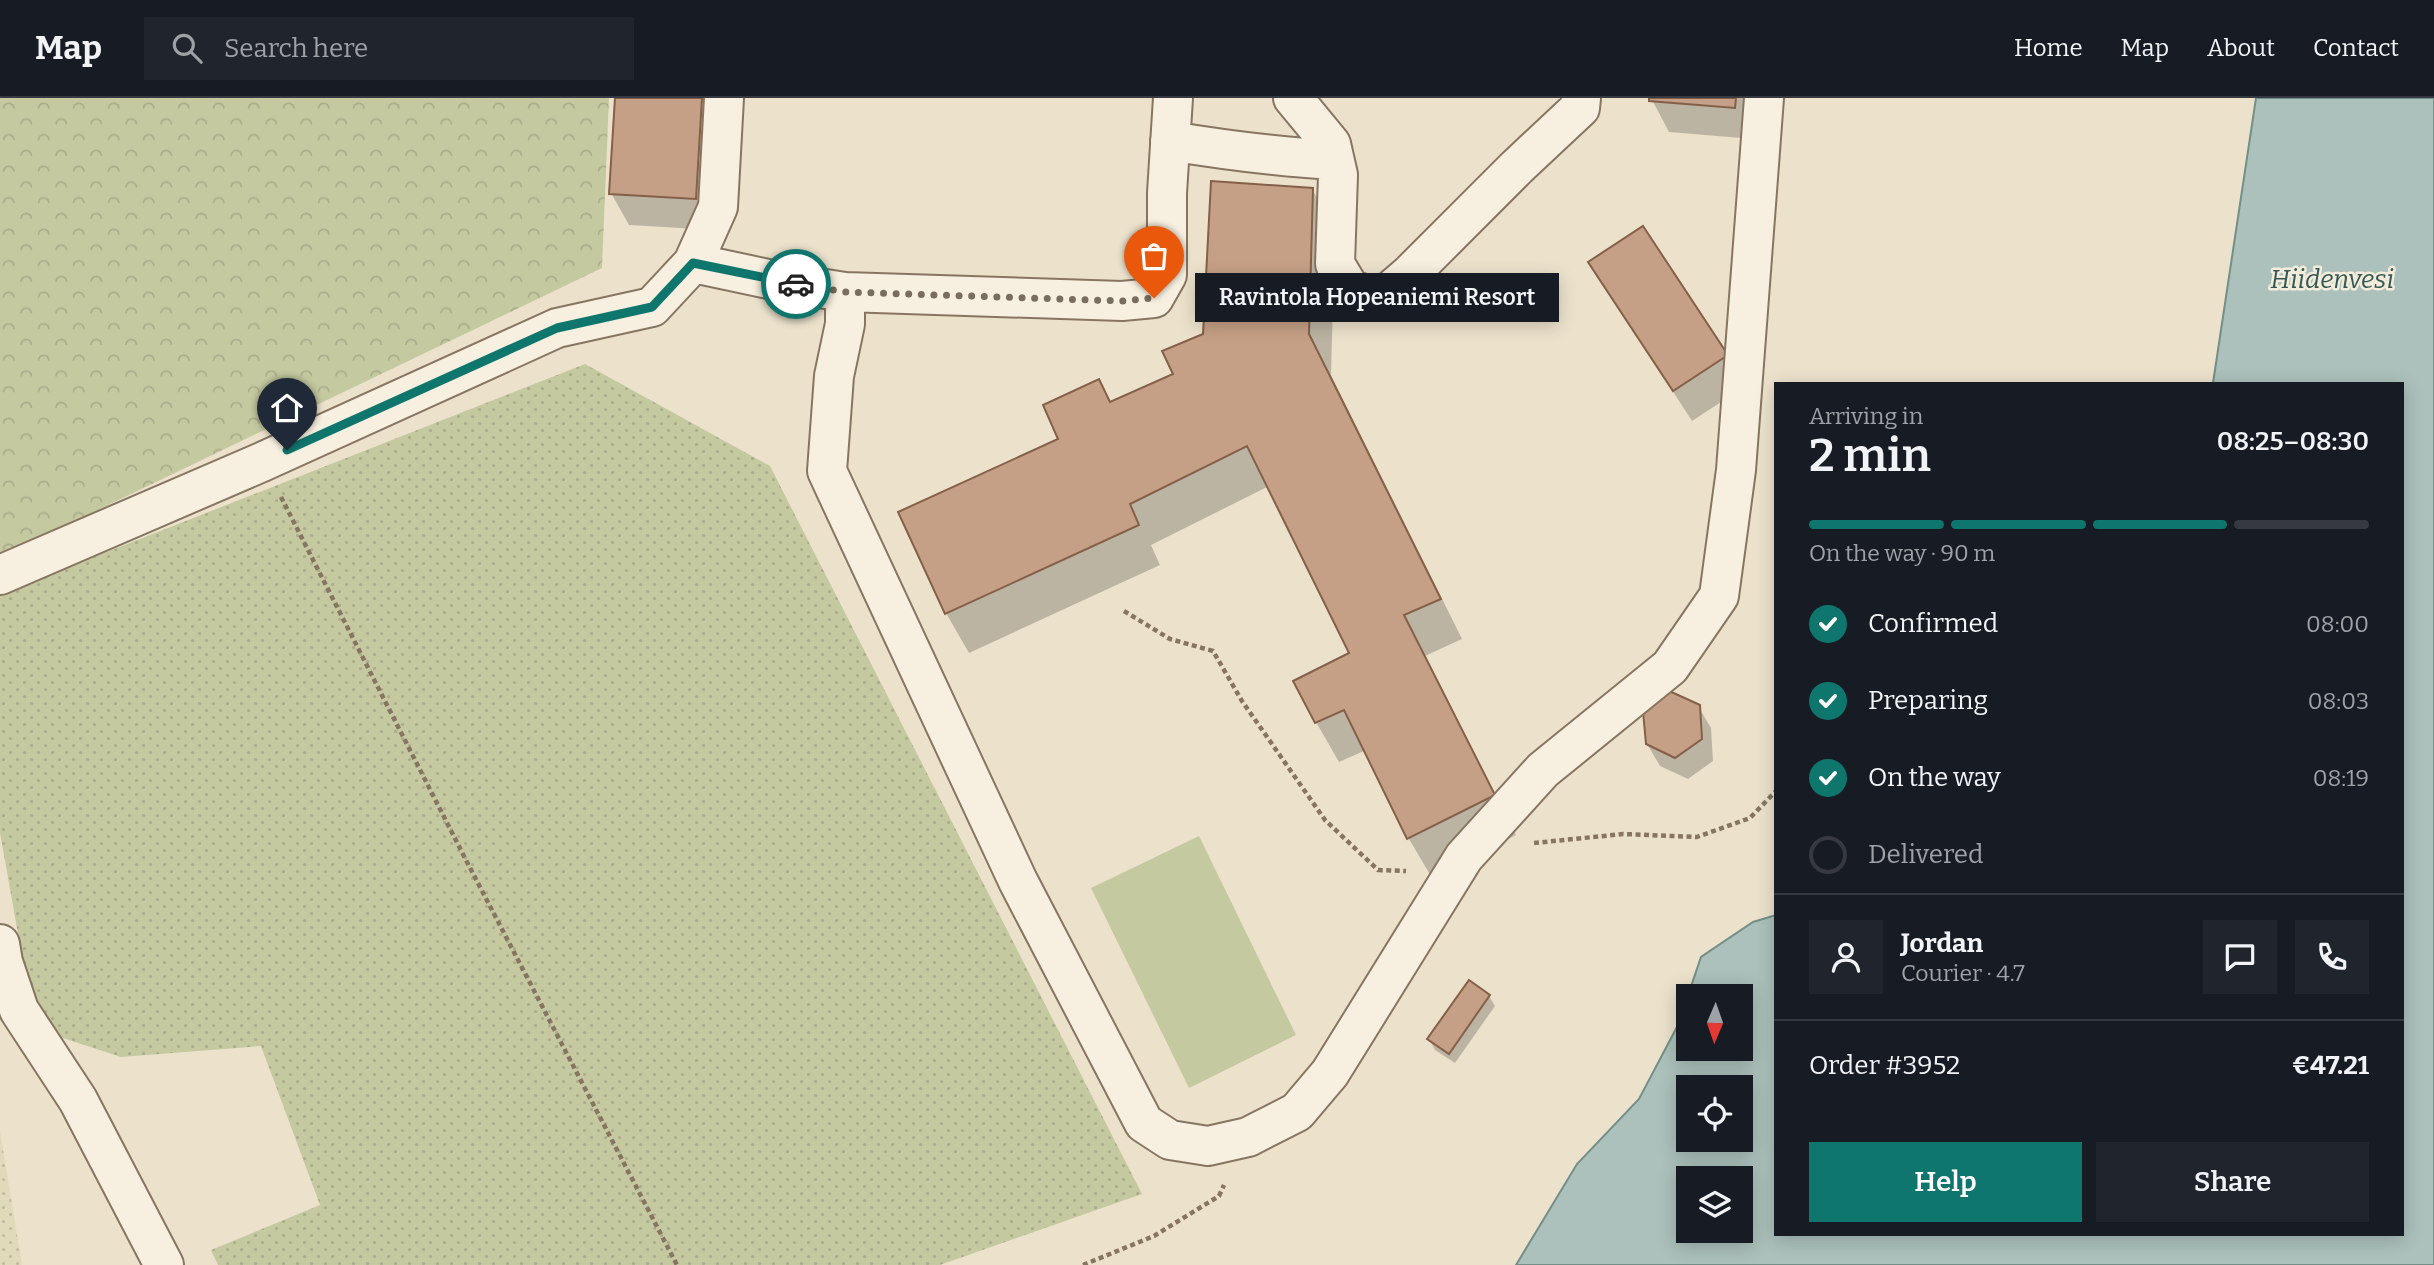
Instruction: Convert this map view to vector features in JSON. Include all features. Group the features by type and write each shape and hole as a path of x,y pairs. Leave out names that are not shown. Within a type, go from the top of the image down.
{"lane":[{"path":"0,575 557,328 652,307 693,263 718,207 724,98"},
{"path":"693,263 845,292 1122,301 1154,298 1167,275 1167,193 1173,98"},
{"path":"1293,98 1331,144 1338,174 1335,264 1350,289 1380,300 1580,108 1581,98"},
{"path":"845,292 845,324 834,376 827,471 1018,881 1144,1123 1171,1140 1208,1146 1248,1137 1297,1112 1330,1073 1464,858 1543,770 1670,667 1719,596 1736,470 1764,98"},
{"path":"1170,141 1263,155 1334,160"},
{"path":"0,944 19,1010 78,1100 164,1265"}],"path":[{"path":"262,461 461,852 677,1265"},
{"path":"1124,611 1170,639 1213,651 1242,701 1325,820 1378,870 1415,872 1464,858"},
{"path":"1526,845 1550,840 1623,834 1697,837 1750,818 1774,793"},
{"path":"1083,1265 1154,1236 1219,1196 1232,1168 1231,1140"}],"shaded area":[{"path":"0,1131 22,1265 0,1265"}],"green space":[{"path":"0,98 609,98 602,268 0,557"},
{"path":"585,364 770,466 1142,1194 940,1265 218,1265 211,1250 320,1205 261,1046 121,1057 35,1029 0,833 0,594"},
{"path":"1199,836 1296,1035 1189,1088 1091,888"}],"water":[{"name":"Hiidenvesi","path":"2256,98 2434,98 2434,1265 1516,1265 1577,1164 1639,1099 1676,1029 1676,1061 1754,1060 1754,984 1692,984 1701,957 1753,922 1774,916 1774,1236 2404,1236 2404,382 2213,382"}],"building":[{"path":"615,98 702,98 696,199 609,194"},
{"path":"1649,98 1736,98 1735,108 1649,101"},
{"path":"1211,181 1313,188 1309,334 1441,599 1404,615 1495,795 1407,839 1344,710 1315,723 1293,681 1349,653 1247,446 1130,504 1139,525 945,614 898,512 1058,439 1043,405 1099,379 1110,402 1173,374 1162,351 1203,334"},
{"path":"1643,226 1728,355 1673,391 1588,262"},
{"path":"1667,690 1700,705 1702,739 1675,758 1646,744 1643,711"},
{"path":"1469,980 1490,995 1449,1054 1427,1039"}],"way so far":[{"path":"796,284 845,292 1122,301 1154,298"}],"place":[{"name":"Ravintola Hopeaniemi Resort","path":"1154,298"}],"route":[{"path":"287,450 557,328 652,307 693,263 796,284"}]}
